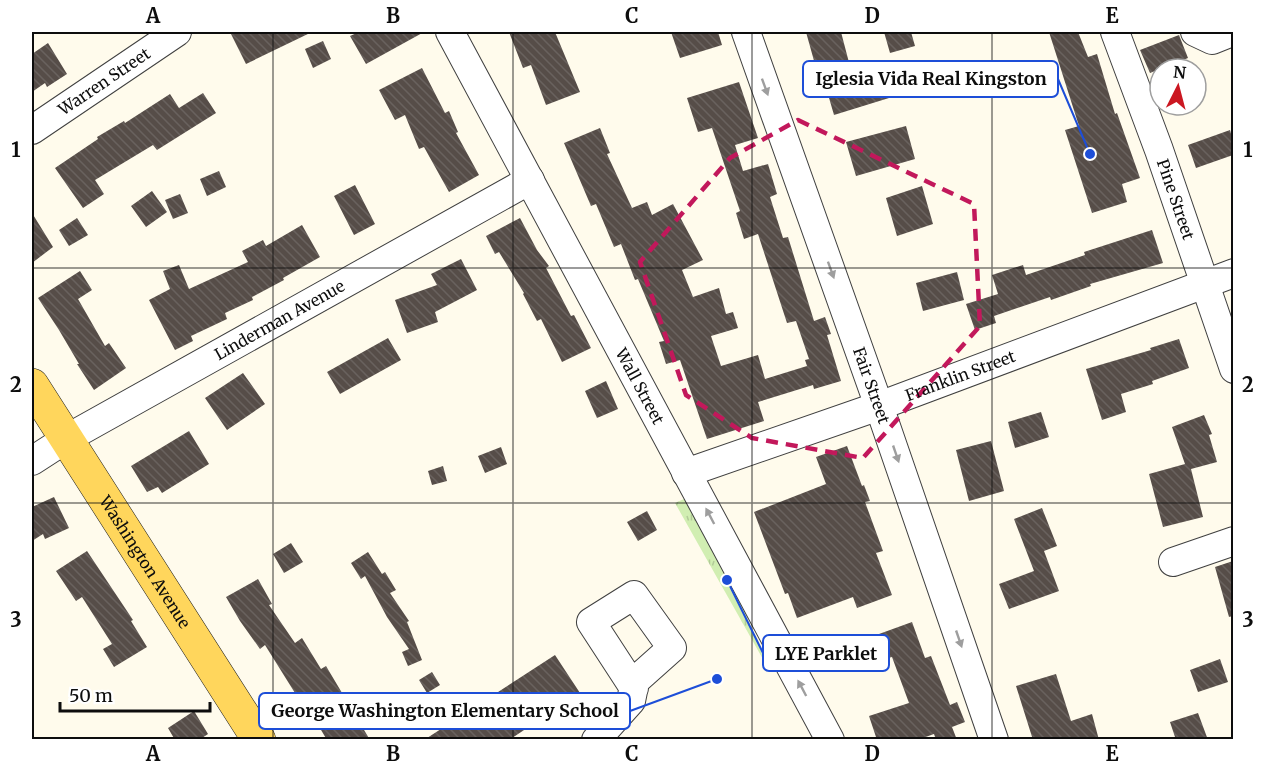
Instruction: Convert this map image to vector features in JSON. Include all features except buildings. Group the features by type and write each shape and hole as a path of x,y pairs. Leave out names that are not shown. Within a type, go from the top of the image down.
{"main road":[{"name":"Washington Avenue","path":"32,385 259,740"}],"street":[{"name":"Warren Street","path":"32,130 177,32"},
{"name":"Wall Street","path":"450,32 830,740"},
{"name":"Fair Street","path":"746,32 879,406 994,740"},
{"name":"Pine Street","path":"1115,32 1159,150 1233,369"},
{"path":"1195,32 1212,40 1232,32"},
{"name":"Linderman Avenue","path":"32,462 66,439 530,180"},
{"name":"Franklin Street","path":"686,473 879,406 1233,273"},
{"path":"1173,562 1233,541"},
{"path":"596,740 631,700 634,688"}],"highlighted area":[{"path":"798,120 974,204 980,326 863,458 752,438 686,395 640,262 730,158"}],"green space":[{"path":"693,495 745,599 745,612 768,668 675,503"}],"place":[{"name":"Iglesia Vida Real Kingston","path":"1090,154"},
{"name":"LYE Parklet","path":"727,580"},
{"name":"George Washington Elementary School","path":"717,679"}]}
